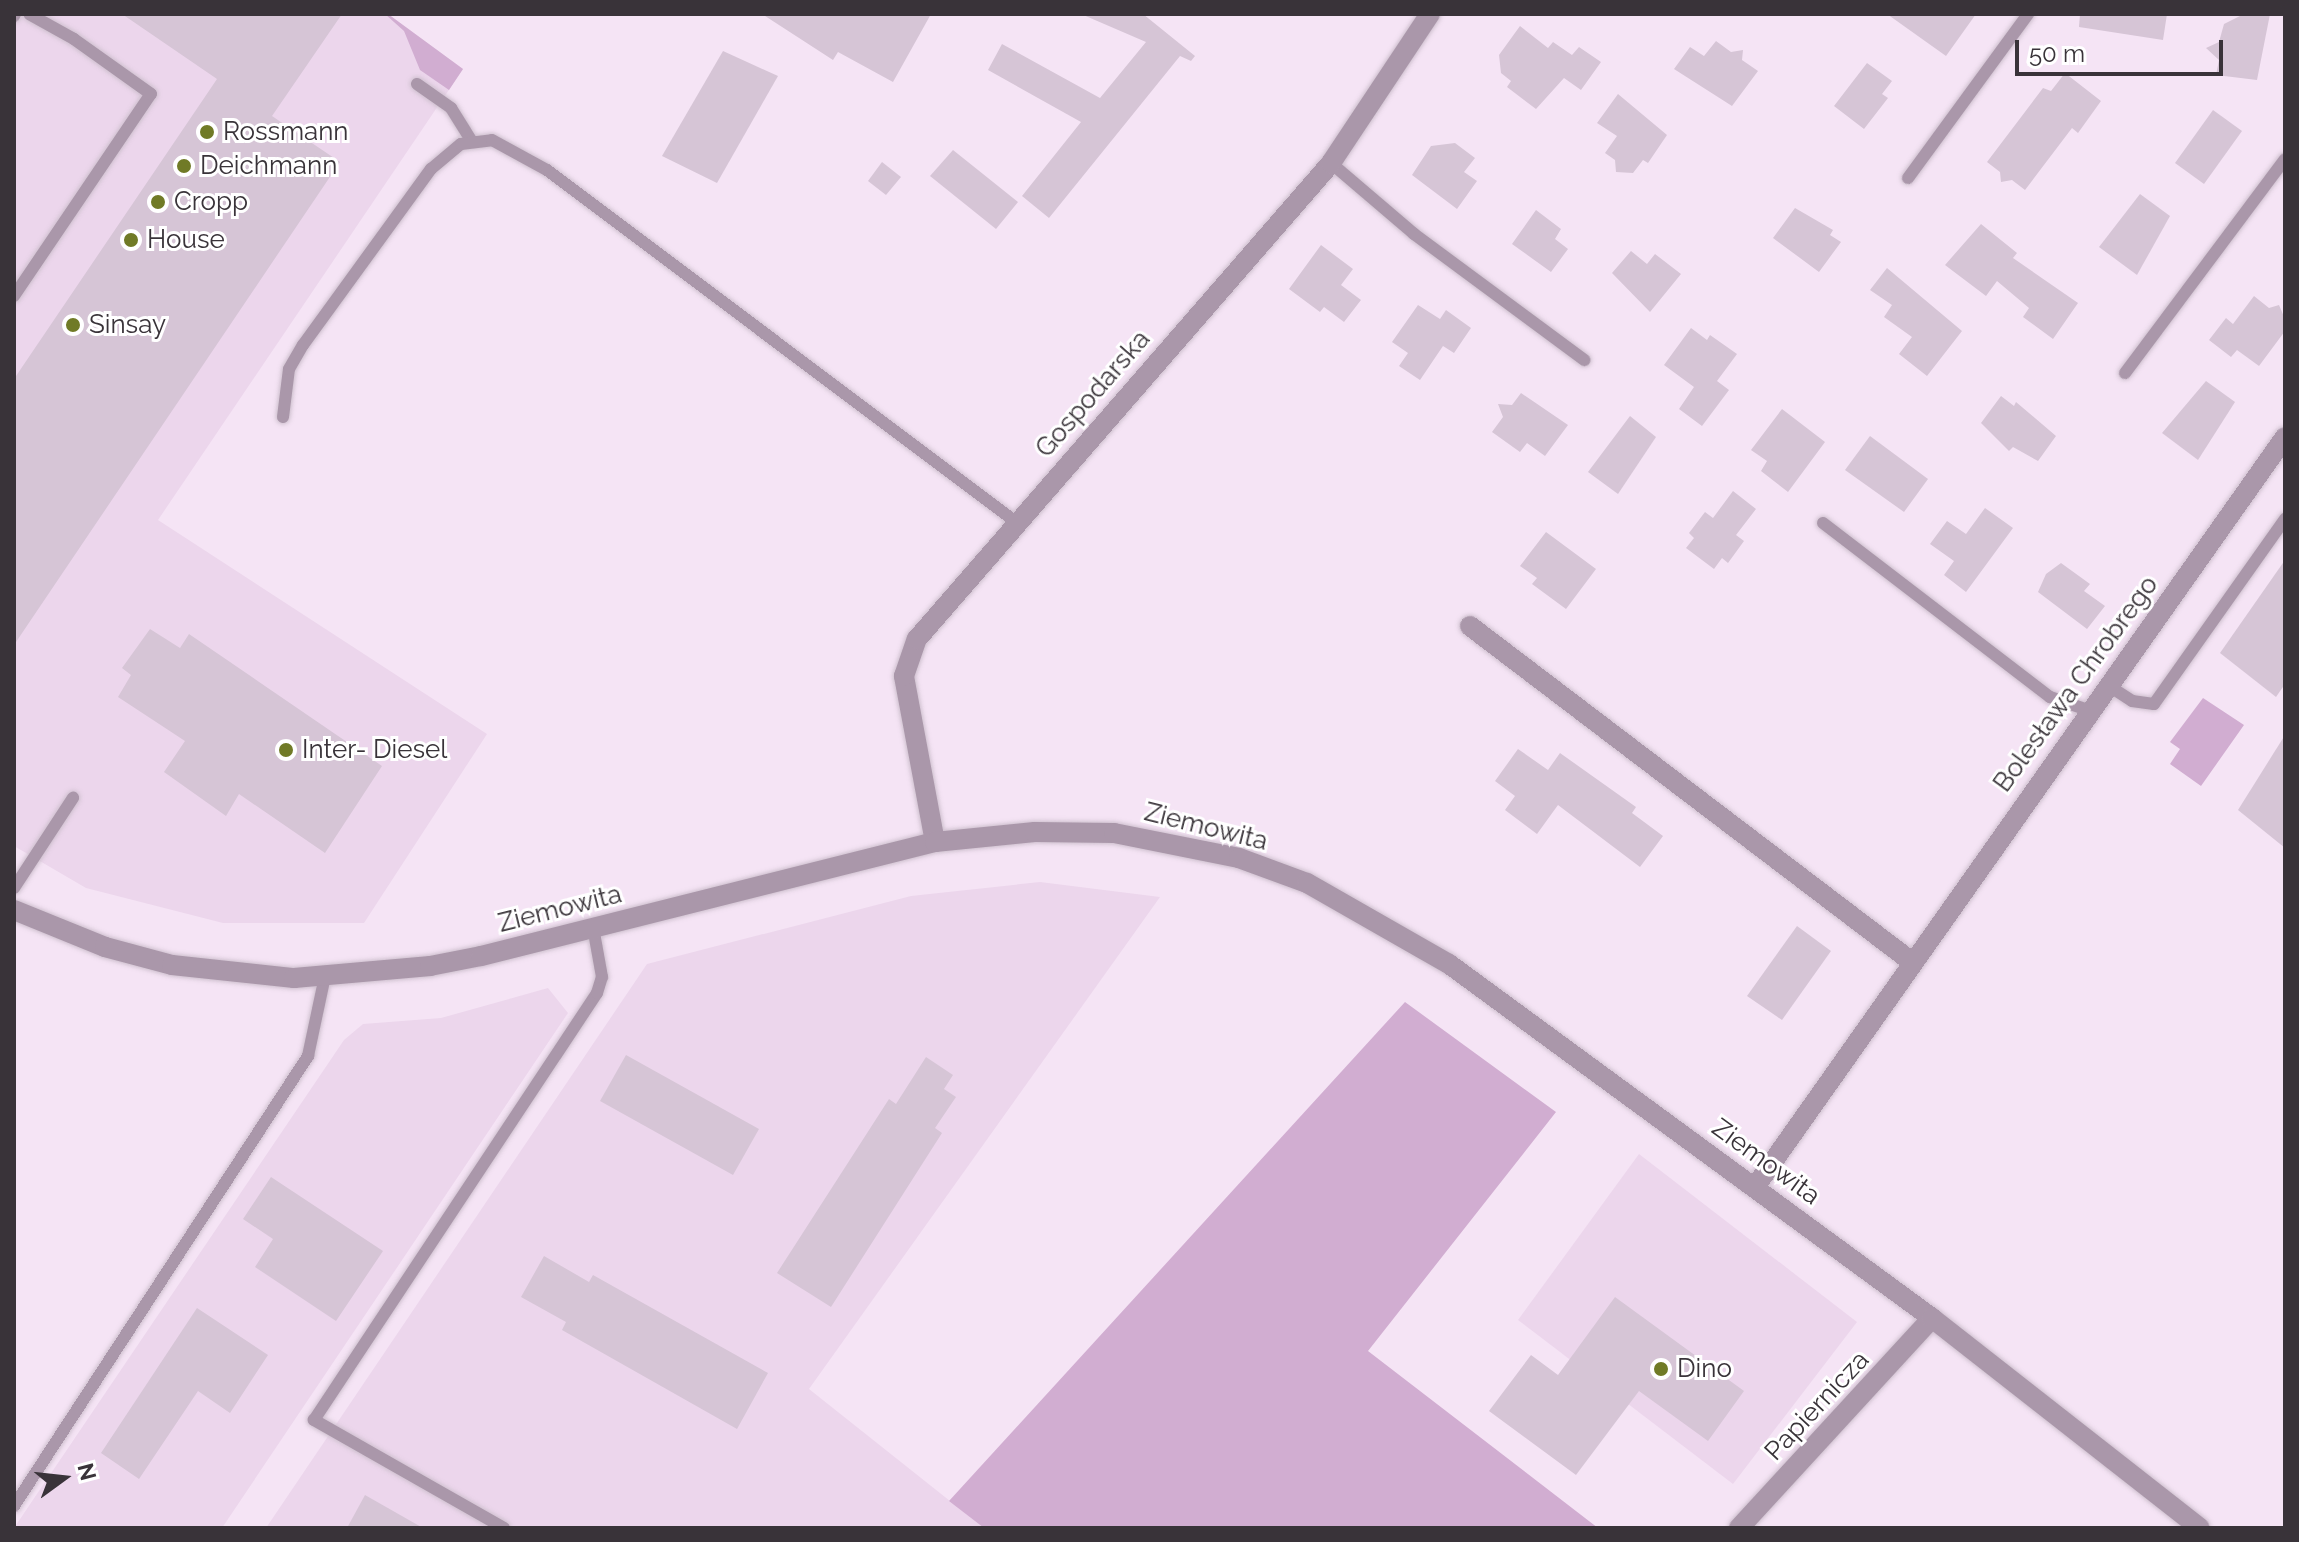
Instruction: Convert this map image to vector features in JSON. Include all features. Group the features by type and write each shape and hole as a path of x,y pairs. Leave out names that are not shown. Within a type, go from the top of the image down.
{"street":[{"name":"Gospodarska","path":"935,842 904,676 908,655 1016,522 1331,163 1430,14"},
{"name":"Bolesława Chrobrego","path":"1755,1187 2106,684 2285,437"},
{"path":"1470,626 1912,962"},
{"name":"Ziemowita","path":"14,910 105,947 172,965 237,976 325,976 430,966 935,842 1035,832 1114,833 1239,858 1307,883 1449,964 1932,1318 2200,1528"},
{"name":"Papiernicza","path":"1739,1528 1932,1318"}],"lane":[{"path":"14,296 151,94 74,39 29,14"},
{"path":"1908,178 2028,14"},
{"path":"417,84 451,108 471,140"},
{"path":"283,417 289,369 303,345 431,169 471,140 492,140 516,149 547,170 1016,522"},
{"path":"2125,373 2285,159"},
{"path":"1331,163 1414,234 1584,360"},
{"path":"2106,684 2132,701 2154,704 2285,519"},
{"path":"1823,523 2050,697 2088,710"},
{"path":"14,888 73,798"},
{"path":"504,1528 314,1420 597,993 602,977 593,927"},
{"path":"14,1506 308,1056 325,976"}],"shaded area":[{"path":"14,14 388,14 463,69 158,520 487,734 364,923 223,923 86,888 14,846"},
{"path":"385,14 463,69 449,90 420,70 404,31"},
{"path":"2203,698 2244,725 2201,786 2170,764 2180,749 2170,742"},
{"path":"1040,882 1160,897 809,1389 984,1528 266,1528 647,964 911,896"},
{"path":"548,988 568,1013 222,1528 14,1528 344,1040 363,1024 441,1018"},
{"path":"1405,1002 1556,1112 1368,1351 1598,1528 984,1528 949,1501"},
{"path":"1639,1154 1857,1322 1733,1484 1518,1320"}],"building":[{"path":"122,14 342,14 272,116 340,162 14,645 14,379 217,79"},
{"path":"762,14 931,14 893,82 838,52 833,60"},
{"path":"1081,14 1143,14 1195,56 1191,61 1180,56 1049,218 1022,196 1081,122 988,70 1002,44 1100,98 1146,42"},
{"path":"1887,14 1976,14 1946,56"},
{"path":"2080,14 2167,14 2163,40 2079,27"},
{"path":"2244,14 2270,14 2257,80 2216,75 2219,60 2206,48 2219,42 2224,24"},
{"path":"1520,26 1548,48 1553,42 1572,55 1579,47 1601,62 1581,90 1564,78 1536,109 1507,87 1511,81 1501,73 1499,55"},
{"path":"1716,41 1731,52 1743,50 1742,60 1758,71 1732,106 1674,69 1690,47 1704,56"},
{"path":"723,51 778,76 717,183 662,156"},
{"path":"1867,63 1892,81 1882,94 1888,98 1864,129 1834,106"},
{"path":"2065,73 2101,101 2078,133 2072,128 2025,190 2012,180 2001,182 2000,172 1987,162 2043,88 2051,91"},
{"path":"1618,94 1667,135 1648,163 1643,160 1633,173 1616,172 1615,160 1605,153 1617,136 1597,123"},
{"path":"2213,110 2242,131 2204,184 2175,163"},
{"path":"1455,143 1475,158 1464,172 1477,181 1457,209 1412,175 1431,146"},
{"path":"953,150 1018,202 996,229 930,176"},
{"path":"882,162 901,177 886,195 868,181"},
{"path":"2140,194 2170,216 2137,275 2099,247"},
{"path":"1795,208 1833,230 1830,235 1841,242 1819,272 1773,238"},
{"path":"1536,210 1561,229 1555,239 1568,249 1551,272 1512,244"},
{"path":"1981,224 2017,253 2013,258 2078,303 2053,339 2023,317 2029,308 1997,281 1986,296 1945,265"},
{"path":"1321,245 1353,269 1341,285 1361,300 1344,322 1324,307 1320,312 1289,289"},
{"path":"1631,251 1647,264 1655,254 1681,274 1650,312 1612,273"},
{"path":"1887,268 1962,331 1927,376 1899,354 1912,337 1884,317 1892,305 1870,290"},
{"path":"2254,296 2269,308 2279,305 2285,319 2285,331 2259,366 2237,350 2231,357 2209,340 2226,318 2233,324"},
{"path":"1418,305 1440,319 1446,310 1471,328 1454,353 1443,346 1420,380 1399,366 1408,353 1392,342"},
{"path":"1691,328 1707,340 1710,335 1737,354 1717,381 1729,390 1702,426 1679,409 1694,387 1664,365"},
{"path":"2206,381 2235,402 2198,460 2162,433"},
{"path":"1521,393 1568,425 1545,456 1527,443 1520,452 1492,432 1503,417 1498,404 1512,405"},
{"path":"2001,396 2014,406 2016,402 2056,436 2038,461 2013,447 2009,451 1981,423"},
{"path":"1782,409 1825,442 1788,492 1761,471 1767,461 1751,450"},
{"path":"1630,416 1656,437 1618,494 1588,472"},
{"path":"1870,436 1928,479 1904,512 1845,470"},
{"path":"1733,491 1756,509 1736,535 1744,541 1728,563 1722,558 1714,569 1686,548 1694,538 1689,533 1705,512 1713,518"},
{"path":"1985,508 2013,528 1966,592 1944,575 1954,561 1930,544 1947,521 1966,534"},
{"path":"1546,532 1596,569 1566,609 1532,584 1537,578 1520,566"},
{"path":"2285,560 2285,684 2276,697 2220,653"},
{"path":"2061,563 2090,584 2084,591 2105,606 2087,629 2038,592 2046,574"},
{"path":"150,629 180,648 189,634 382,766 325,853 239,794 226,816 164,772 185,741 118,697 131,675 122,668"},
{"path":"2285,735 2285,848 2238,810"},
{"path":"1518,749 1548,770 1560,753 1636,807 1632,813 1663,836 1640,867 1558,805 1537,834 1505,810 1515,796 1495,781"},
{"path":"1797,926 1831,951 1782,1020 1747,996"},
{"path":"626,1055 759,1129 733,1175 600,1101"},
{"path":"926,1057 953,1075 944,1089 956,1097 935,1128 942,1133 831,1307 777,1273 889,1099 896,1104"},
{"path":"271,1177 383,1251 336,1321 255,1267 273,1239 243,1219"},
{"path":"544,1256 589,1282 593,1275 768,1373 737,1429 562,1330 566,1322 521,1297"},
{"path":"1615,1297 1744,1391 1708,1441 1639,1391 1576,1475 1489,1411 1531,1355 1558,1375"},
{"path":"197,1308 268,1355 230,1413 198,1391 139,1479 101,1453"},
{"path":"365,1495 423,1528 347,1528"}],"place":[{"name":"Rossmann","path":"207,132"},
{"name":"Deichmann","path":"184,166"},
{"name":"Cropp","path":"158,202"},
{"name":"House","path":"131,240"},
{"name":"Sinsay","path":"73,325"},
{"name":"Inter- Diesel","path":"286,750"},
{"name":"Dino","path":"1661,1369"}]}
